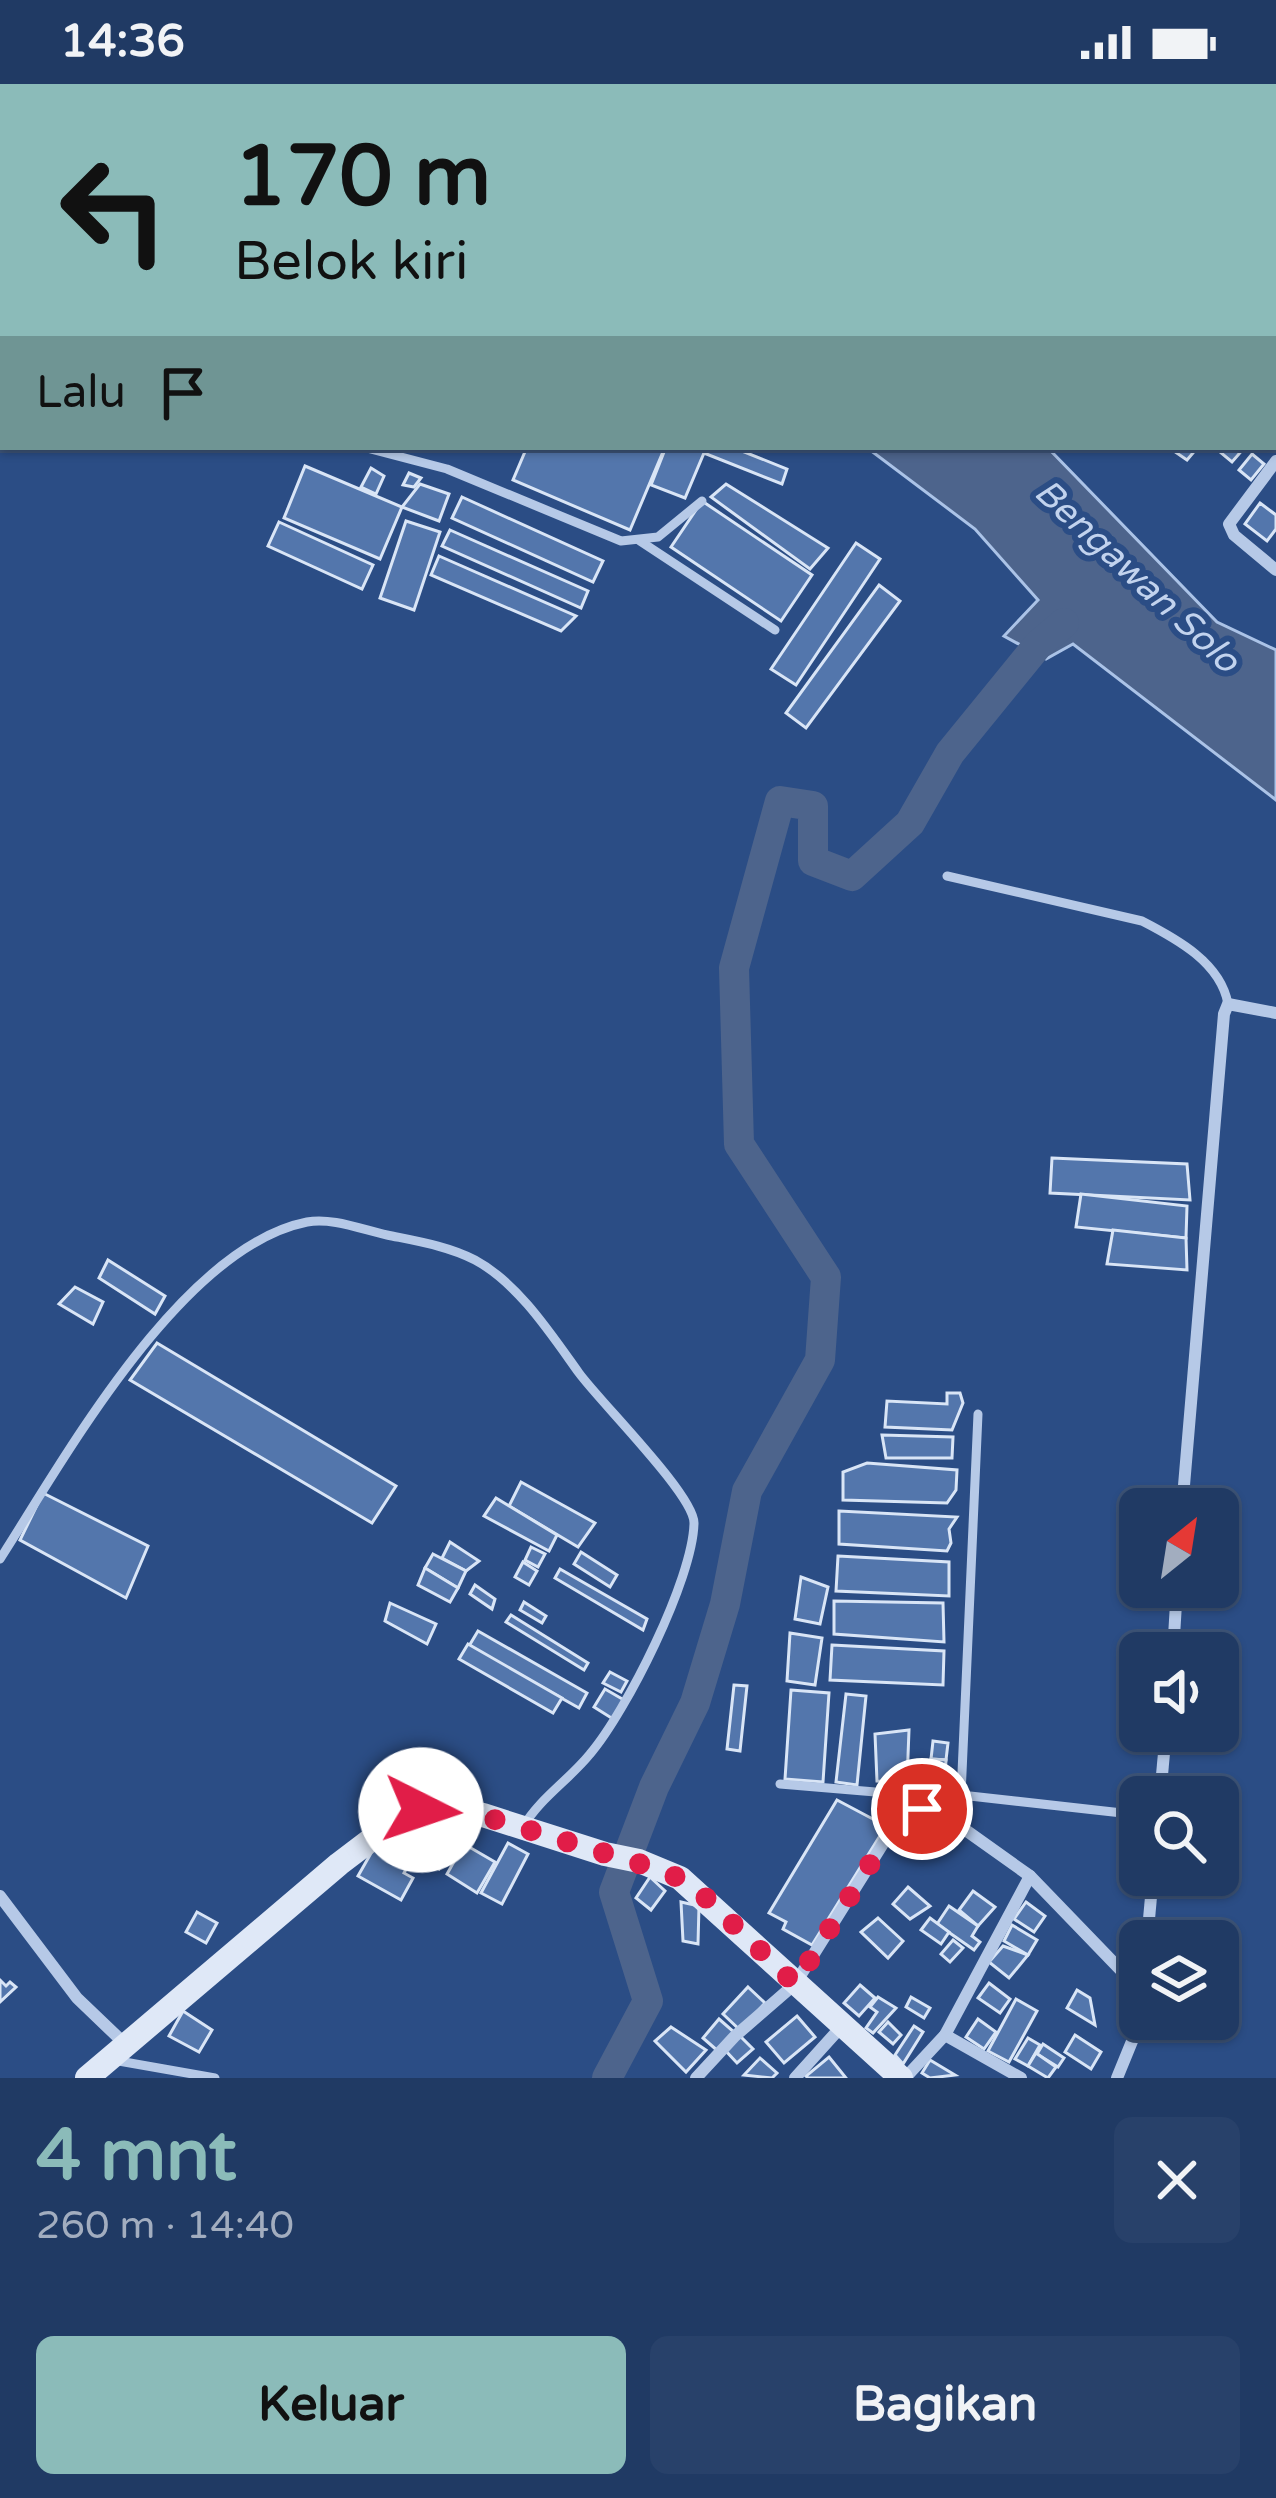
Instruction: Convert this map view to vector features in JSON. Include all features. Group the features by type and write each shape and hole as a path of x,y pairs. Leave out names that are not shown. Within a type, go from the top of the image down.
{"street":[{"path":"1276,460 1229,524 1234,535 1276,570"},
{"path":"1184,1488 1222,1025 1228,1004 1276,1012"},
{"path":"87,2078 339,1864 405,1816 447,1808 639,1861 689,1884 841,2027 903,2078 945,2035 1030,1876"},
{"path":"696,2078 735,2036 795,1984 894,1826 910,1811 943,1814 1030,1876 1119,1968"},
{"path":"0,1896 116,2051"},
{"path":"795,2078 841,2027"},
{"path":"945,2035 1021,2078"},
{"path":"1118,2078 1133,2040"}],"lane":[{"path":"374,450 447,469 621,542 658,537 702,501"},
{"path":"640,541 775,630"},
{"path":"947,876 1142,921 1211,969 1221,980 1228,1004"},
{"path":"0,1559 166,1318 234,1258 274,1234 307,1222 326,1222 413,1240 474,1260 538,1318 677,1487 691,1507 694,1522 677,1587 634,1690 595,1748 539,1804 523,1828"},
{"path":"961,1795 978,1414"},
{"path":"780,1784 961,1795 1119,1813"},
{"path":"116,2051 215,2078"}],"water":[{"name":"Bengawan Solo","path":"870,450 1050,450 1217,622 1276,650 1276,800 1073,644 1046,659 1004,636 1038,600 975,529"}],"building":[{"path":"526,450 664,450 630,530 513,480"},
{"path":"665,450 740,450 787,469 782,484 704,453 685,498 651,485"},
{"path":"1172,450 1195,450 1187,460"},
{"path":"1218,450 1242,450 1232,462"},
{"path":"1252,454 1264,464 1251,480 1239,470"},
{"path":"305,466 402,507 380,559 284,518"},
{"path":"371,468 384,476 376,494 361,487"},
{"path":"409,473 421,478 414,487 403,485"},
{"path":"420,484 449,494 439,521 402,507"},
{"path":"726,484 828,548 810,569 711,497"},
{"path":"462,497 603,561 593,582 452,518"},
{"path":"702,501 812,575 781,621 671,547"},
{"path":"1260,503 1276,515 1276,529 1267,541 1245,524"},
{"path":"406,521 440,532 414,610 380,598"},
{"path":"279,522 373,565 362,589 268,546"},
{"path":"450,530 588,591 581,608 442,546"},
{"path":"856,543 880,559 796,685 771,669"},
{"path":"439,556 576,616 561,631 431,575"},
{"path":"879,585 900,601 806,728 786,713"},
{"path":"1052,1158 1187,1164 1190,1200 1050,1193"},
{"path":"1081,1194 1187,1206 1186,1238 1076,1227"},
{"path":"1113,1230 1186,1238 1187,1270 1107,1264"},
{"path":"108,1260 165,1296 155,1314 99,1278"},
{"path":"75,1287 103,1302 93,1324 59,1304"},
{"path":"157,1343 396,1486 372,1523 130,1380"},
{"path":"947,1393 960,1393 963,1403 952,1430 885,1427 887,1401 947,1404"},
{"path":"882,1435 953,1437 952,1458 886,1458"},
{"path":"867,1463 957,1470 956,1490 947,1503 843,1500 843,1472"},
{"path":"521,1482 595,1523 578,1547 509,1506"},
{"path":"43,1493 148,1546 126,1598 20,1540"},
{"path":"496,1498 557,1535 549,1551 484,1516"},
{"path":"839,1511 957,1517 949,1529 947,1551 839,1544"},
{"path":"450,1542 479,1561 466,1571 442,1558"},
{"path":"531,1547 545,1554 538,1567 525,1560"},
{"path":"581,1552 617,1575 610,1587 574,1564"},
{"path":"433,1554 466,1571 458,1588 425,1568"},
{"path":"838,1556 949,1562 949,1596 836,1591"},
{"path":"523,1562 537,1571 529,1585 515,1577"},
{"path":"425,1568 458,1588 450,1602 418,1585"},
{"path":"560,1569 647,1619 643,1630 555,1578"},
{"path":"801,1577 828,1587 820,1624 795,1619"},
{"path":"475,1585 495,1599 492,1609 470,1594"},
{"path":"834,1601 943,1603 944,1642 834,1634"},
{"path":"524,1602 546,1616 542,1623 520,1610"},
{"path":"390,1603 436,1624 427,1644 385,1621"},
{"path":"511,1615 588,1663 584,1670 506,1622"},
{"path":"478,1631 587,1693 579,1708 469,1646"},
{"path":"790,1633 822,1638 815,1685 787,1681"},
{"path":"468,1644 562,1698 553,1713 459,1659"},
{"path":"832,1645 944,1651 943,1685 830,1680"},
{"path":"610,1672 627,1681 621,1692 603,1683"},
{"path":"734,1685 747,1686 740,1751 727,1749"},
{"path":"605,1689 624,1700 613,1719 594,1707"},
{"path":"791,1690 829,1693 823,1782 785,1779"},
{"path":"846,1694 866,1696 857,1785 836,1782"},
{"path":"909,1730 907,1782 877,1781 875,1734"},
{"path":"933,1741 948,1743 946,1760 931,1759"},
{"path":"931,1759 946,1760 944,1792 929,1791"},
{"path":"837,1800 886,1826 812,1945 783,1929 786,1922 769,1913"},
{"path":"411,1825 421,1830 417,1837 447,1854 439,1869 399,1846"},
{"path":"378,1841 411,1860 404,1873 413,1878 401,1900 358,1876"},
{"path":"508,1843 528,1854 502,1904 481,1893"},
{"path":"464,1844 495,1862 477,1893 447,1874"},
{"path":"650,1877 665,1891 651,1910 636,1898"},
{"path":"908,1887 930,1906 910,1919 893,1904"},
{"path":"973,1891 995,1907 978,1926 959,1910"},
{"path":"681,1902 699,1906 698,1944 683,1941"},
{"path":"1026,1902 1045,1916 1034,1932 1014,1919"},
{"path":"949,1906 978,1926 972,1936 980,1942 974,1950 937,1924"},
{"path":"197,1912 217,1923 206,1943 186,1932"},
{"path":"878,1918 903,1941 888,1958 861,1932"},
{"path":"930,1918 949,1932 941,1944 921,1930"},
{"path":"1012,1925 1037,1940 1028,1955 1004,1941"},
{"path":"953,1940 963,1948 950,1962 941,1954"},
{"path":"1003,1946 1028,1955 1009,1978 989,1962"},
{"path":"0,1980 16,1987 0,2002"},
{"path":"989,1983 1010,1999 1000,2013 978,1998"},
{"path":"860,1985 875,1998 859,2016 844,2003"},
{"path":"748,1987 765,2003 740,2030 723,2014"},
{"path":"1077,1990 1090,1998 1095,2025 1067,2008"},
{"path":"878,1997 896,2008 873,2033 866,2028 877,2012 870,2007"},
{"path":"911,1997 930,2008 924,2018 906,2007"},
{"path":"1016,1999 1037,2011 1009,2062 988,2051"},
{"path":"183,2011 212,2030 199,2052 169,2036"},
{"path":"797,2016 815,2037 784,2063 766,2042"},
{"path":"719,2019 735,2033 719,2052 703,2038"},
{"path":"978,2019 996,2032 984,2049 966,2037"},
{"path":"888,2022 901,2035 893,2044 879,2032"},
{"path":"914,2026 923,2032 903,2064 895,2055"},
{"path":"671,2027 706,2050 686,2072 655,2041"},
{"path":"1075,2035 1101,2052 1091,2069 1065,2052"},
{"path":"740,2036 753,2049 737,2063 725,2050"},
{"path":"1028,2038 1040,2045 1028,2066 1015,2059"},
{"path":"1043,2044 1064,2058 1058,2067 1037,2054"},
{"path":"1036,2053 1056,2067 1048,2078 1028,2066"},
{"path":"829,2057 846,2078 806,2076"},
{"path":"760,2058 777,2073 772,2078 744,2075"},
{"path":"930,2060 955,2075 930,2078 922,2073"}],"waterway":[{"path":"607,2078 648,2001 614,1892 654,1787 695,1703 725,1604 747,1491 820,1360 826,1277 739,1144 734,968 780,801 813,806 813,861 852,876 910,823 950,753 1038,645 1064,623"}],"route":[{"path":"421,1810 460,1809 670,1873 705,1897 795,1984 894,1826 910,1811 922,1809"}]}
